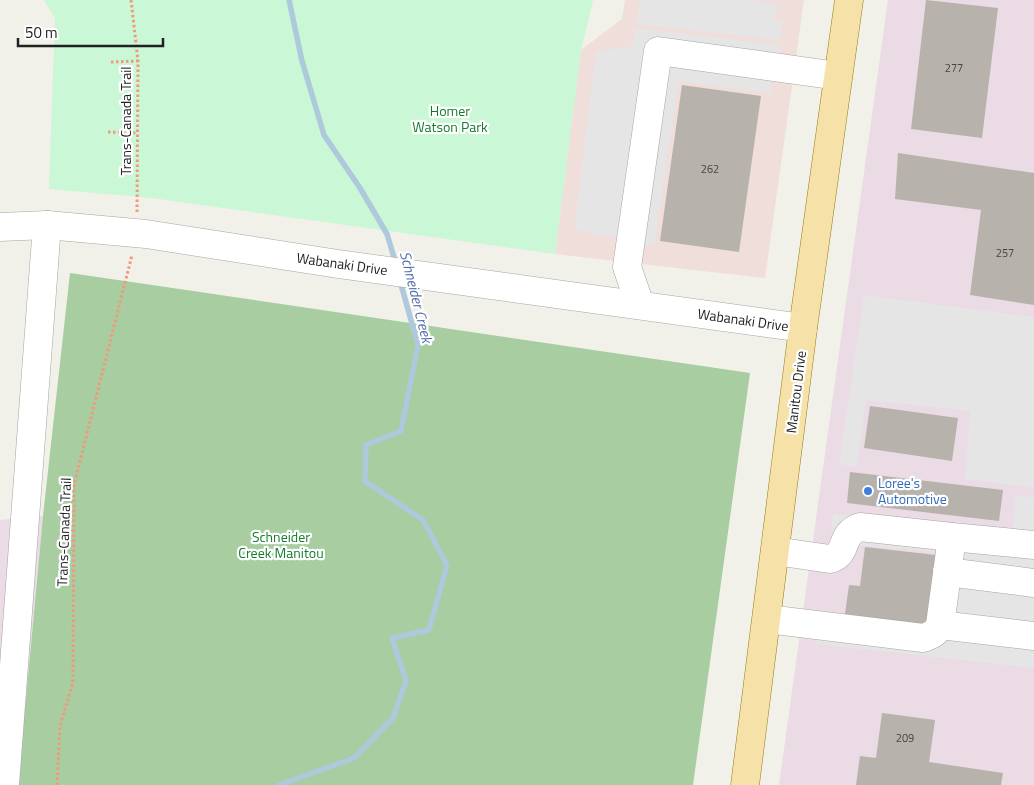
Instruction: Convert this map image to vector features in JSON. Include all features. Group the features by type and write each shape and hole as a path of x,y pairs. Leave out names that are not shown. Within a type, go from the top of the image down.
{"main road":[{"name":"Manitou Drive","path":"745,785 803,328 849,0"}],"street":[{"path":"640,305 627,267 658,51 838,76"},
{"path":"5,785 47,226"},
{"name":"Wabanaki Drive","path":"0,227 47,226 146,234 338,264 803,328"},
{"path":"776,552 830,559 836,558 842,550 846,536 860,526 1034,545"},
{"path":"767,619 924,638 936,632 940,625 952,537"},
{"path":"947,572 1034,583"},
{"path":"940,625 1034,636"}],"path":[{"name":"Trans-Canada Trail","path":"131,0 138,61 137,212"},
{"path":"111,62 138,61"},
{"path":"108,132 138,133"},
{"name":"Trans-Canada Trail","path":"57,785 60,726 73,682 74,485 132,254"}],"shaded area":[{"path":"625,0 804,0 765,278 555,254 581,50 622,19"},
{"path":"640,0 749,0 778,4 773,20 783,22 780,40 636,24"},
{"path":"888,0 1034,0 1034,785 779,785"},
{"path":"635,28 779,45 781,59 772,80 770,93 679,81 654,246 574,229 596,52 633,46"},
{"path":"864,295 1034,317 1034,488 965,479 970,411 866,400 857,467 839,464"},
{"path":"1015,496 1034,497 1034,668 816,644 818,621 937,636 948,553 830,543 833,514 1013,530"},
{"path":"43,516 18,785 0,785 0,520"}],"green space":[{"name":"Homer Watson Park","path":"44,0 593,0 581,50 555,254 152,198 49,189 55,18"},
{"name":"Schneider Creek Manitou","path":"70,273 750,373 693,785 18,785 43,516"}],"building":[{"path":"926,0 998,8 982,138 911,129"},
{"path":"682,85 761,96 739,252 660,241"},
{"path":"898,153 1034,173 1034,305 970,295 981,210 895,199"},
{"path":"870,406 958,418 952,461 864,448"},
{"path":"850,472 1003,490 999,521 847,503"},
{"path":"865,547 936,555 927,631 844,621 849,585 860,586"},
{"path":"882,713 935,720 929,762 1003,773 1001,785 856,785 860,756 876,758"}],"waterway":[{"name":"Schneider Creek","path":"289,0 302,61 324,135 360,188 387,234 396,264"},
{"name":"Schneider Creek","path":"279,785 354,758 393,718 406,681 392,638 429,630 447,565 423,520 365,481 366,445 401,431 418,345 400,281"}],"place":[{"name":"Loree's Automotive","path":"868,491"}]}
